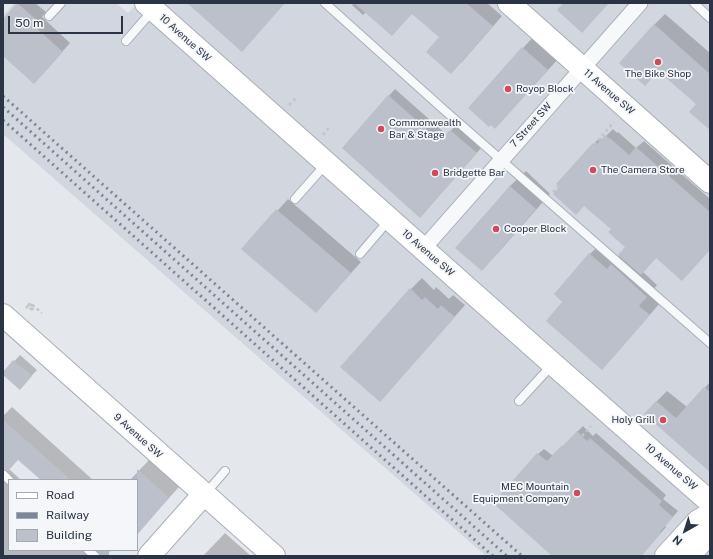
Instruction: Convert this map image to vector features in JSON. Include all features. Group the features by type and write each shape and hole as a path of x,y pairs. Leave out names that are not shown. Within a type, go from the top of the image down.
{"street":[{"name":"11 Avenue SW","path":"509,3 710,182"},
{"name":"7 Street SW","path":"423,249 640,3"},
{"name":"10 Avenue SW","path":"150,6 710,502"},
{"name":"9 Avenue SW","path":"3,315 274,556"},
{"path":"149,556 204,494"},
{"path":"666,556 698,520 710,514"},
{"path":"689,556 710,532"}],"lane":[{"path":"49,16 61,3"},
{"path":"325,3 500,160 710,343"},
{"path":"694,3 710,18"},
{"path":"126,41 150,6"},
{"path":"295,199 326,163"},
{"path":"360,254 390,220"},
{"path":"519,401 553,364"},
{"path":"204,494 225,471"}],"path":[{"path":"289,105 297,97"},
{"path":"593,147 614,122"},
{"path":"323,135 330,126"},
{"path":"552,193 558,186"},
{"path":"26,308 30,304 34,307 32,310 28,306 30,303 42,313"},
{"path":"582,436 591,426"}],"shaded area":[{"path":"14,3 116,3 128,13 138,3 710,3 710,556 486,556 3,134 3,16"}],"building":[{"path":"17,3 38,21 34,26 63,52 34,84 3,56 3,19"},
{"path":"187,3 285,3 242,52"},
{"path":"354,3 466,3 493,26 451,74 426,52 439,37 412,14 392,36"},
{"path":"563,3 609,3 582,33 557,10"},
{"name":"The Bike Shop","path":"654,24 710,74 710,130 689,112 696,104 658,71 645,86 619,63"},
{"name":"Royop Block","path":"522,47 548,70 495,129 491,125 489,127 468,108"},
{"path":"388,95 440,141 450,130 477,153 420,218 342,148"},
{"path":"605,135 629,155 636,147 710,212 710,250 682,281 656,258 641,275 618,255 625,247 608,232 611,229 584,206 576,215 553,194 559,187 556,184 592,144 595,146"},
{"name":"Cooper Block","path":"510,186 536,209 482,271 455,248"},
{"path":"276,209 351,273 316,313 241,249"},
{"path":"589,253 607,269 611,264 647,297 639,306 650,315 602,370 546,321 562,302 554,294"},
{"path":"410,288 422,300 425,297 438,309 441,305 455,317 380,402 340,367"},
{"path":"13,360 32,376 20,390 3,375 3,372"},
{"path":"704,387 710,392 710,472 644,414 656,401 676,418"},
{"path":"3,420 70,479 40,479 18,460 8,471 3,470"},
{"name":"MEC Mountain Equipment Company","path":"577,431 587,441 590,438 662,501 659,505 673,517 641,556 552,556 493,503 537,453 547,461"},
{"path":"137,469 169,498 138,534 138,479"}],"railway":[{"path":"3,96 522,556"},
{"path":"3,107 507,556"},
{"path":"3,120 493,556"}],"place":[{"name":"The Bike Shop","path":"658,62"},
{"name":"Royop Block","path":"508,89"},
{"name":"Commonwealth Bar & Stage","path":"381,129"},
{"name":"The Camera Store","path":"593,170"},
{"name":"Bridgette Bar","path":"435,173"},
{"name":"Cooper Block","path":"496,229"},
{"name":"Holy Grill","path":"663,420"},
{"name":"MEC Mountain Equipment Company","path":"577,493"}]}
